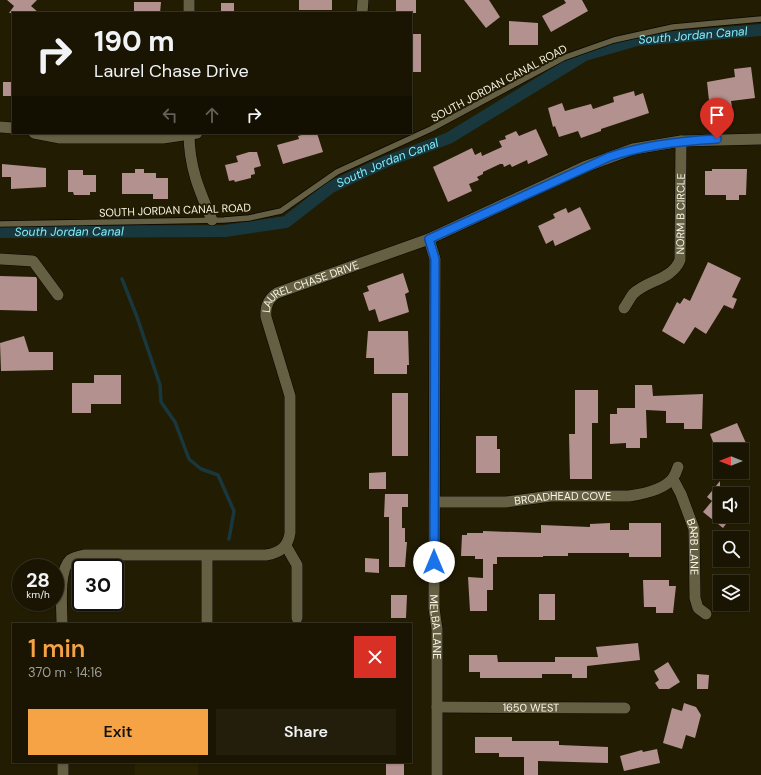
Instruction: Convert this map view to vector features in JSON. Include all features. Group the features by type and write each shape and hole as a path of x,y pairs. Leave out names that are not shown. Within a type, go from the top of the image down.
{"street":[{"path":"189,0 189,12"},
{"path":"362,0 362,12"},
{"path":"0,127 12,128"},
{"path":"39,134 60,138 163,138 191,134 189,156 192,171 212,220"},
{"name":"LAUREL CHASE DRIVE","path":"286,546 290,533 290,396 266,317 268,303 277,293 429,239 609,157 633,149 681,141 761,139"},
{"name":"NORM B CIRCLE","path":"624,308 633,295 645,286 672,272 677,267 680,260 681,141"},
{"name":"MELBA LANE","path":"429,239 435,259 434,608 437,629 436,775"},
{"path":"0,259 33,261 58,295"},
{"path":"673,479 678,467"},
{"name":"BROADHEAD COVE","path":"435,502 506,502 551,496 629,496 649,492 673,479"},
{"name":"BARB LANE","path":"673,479 681,494 694,529 695,598 698,608 706,614"},
{"path":"62,623 62,579 64,570 69,561 76,556 85,554 207,556 273,554 280,552 286,546 297,565 297,618"},
{"path":"207,556 207,623"},
{"name":"1650 WEST","path":"437,707 625,708"},
{"path":"63,763 63,775"}],"lane":[{"name":"SOUTH JORDAN CANAL ROAD","path":"0,224 212,220 249,218 281,211 337,172 431,129 563,58 614,40 674,27 761,19"}],"shaded area":[{"path":"135,763 198,763 198,775 135,775"}],"building":[{"path":"7,0 37,0 31,6 38,12 9,13 14,6"},
{"path":"299,0 332,0 332,10 299,10"},
{"path":"396,0 416,0 416,13 396,12"},
{"path":"464,0 489,0 500,17 486,28"},
{"path":"564,0 582,0 588,11 551,32 542,16 566,3"},
{"path":"134,2 161,2 160,12 134,12"},
{"path":"221,3 234,3 234,12 221,12"},
{"path":"509,21 538,23 538,45 509,45"},
{"path":"412,34 421,34 421,72 412,72"},
{"path":"751,67 755,98 731,101 732,107 710,110 707,82 735,77 734,69"},
{"path":"3,82 12,82 12,96 3,96"},
{"path":"634,91 635,96 643,93 649,113 601,129 601,131 581,138 578,131 559,137 555,126 553,127 548,108 562,103 565,111 591,104 593,109 614,102 613,97"},
{"path":"536,129 548,155 528,164 527,160 512,167 510,164 504,167 503,164 500,164 483,172 483,174 477,177 479,180 469,184 472,191 448,202 433,167 472,148 475,155 481,152 482,156 502,147 499,141 506,139 505,136 516,131 519,136"},
{"path":"305,134 317,134 323,152 283,164 277,145 299,139 298,136"},
{"path":"249,152 257,152 261,166 254,168 255,174 251,175 251,178 235,182 234,180 229,181 225,165 238,162 236,156"},
{"path":"2,164 46,168 46,187 11,189 11,177 2,177"},
{"path":"135,169 144,169 144,173 156,173 156,178 168,178 168,199 153,199 153,194 122,194 122,173 135,173"},
{"path":"712,169 747,169 746,195 739,195 739,200 726,200 726,195 705,195 705,171 712,171"},
{"path":"68,170 83,170 83,175 96,175 96,192 90,192 90,195 74,195 73,192 68,192"},
{"path":"580,207 591,229 555,246 553,240 546,244 538,226 555,218 553,214 566,208 568,213"},
{"path":"708,262 741,278 732,297 737,299 733,309 724,305 706,334 695,327 684,344 662,331 677,302 680,304 684,298 690,301"},
{"path":"403,273 409,292 405,294 409,312 379,322 375,309 369,311 363,293 369,291 367,286"},
{"path":"0,276 36,277 37,311 0,310"},
{"path":"368,331 408,331 409,365 407,365 407,374 374,374 374,358 366,358"},
{"path":"24,336 29,352 53,352 53,370 1,371 0,343"},
{"path":"94,375 121,375 121,404 91,404 91,413 72,413 72,383 94,383"},
{"path":"635,385 652,385 653,396 703,394 702,429 684,429 684,423 666,423 666,411 646,410 647,438 640,438 640,448 626,448 626,443 610,444 610,414 617,414 617,408 635,408"},
{"path":"575,390 598,390 598,423 592,423 592,479 570,479 569,434 575,434"},
{"path":"392,393 408,393 408,456 392,456"},
{"path":"737,423 746,443 713,443 710,434"},
{"path":"476,436 497,436 497,449 500,449 500,473 476,473"},
{"path":"386,472 386,489 369,489 369,473"},
{"path":"720,481 720,487 715,487"},
{"path":"713,490 713,520 703,512 712,501 707,497"},
{"path":"385,494 408,494 408,507 402,507 402,528 405,528 405,542 407,542 405,567 389,567 389,517 384,517"},
{"path":"610,523 610,530 629,530 629,523 661,523 661,557 629,557 629,553 568,553 568,556 497,557 497,564 493,564 493,590 487,590 487,611 470,611 468,577 483,578 483,559 475,559 475,556 461,556 462,535 467,535 467,533 483,533 483,531 541,533 541,525 590,527 590,524"},
{"path":"717,523 727,523 723,528"},
{"path":"365,558 379,559 379,573 365,572"},
{"path":"643,580 669,580 669,586 676,586 673,613 656,613 656,607 644,607"},
{"path":"539,594 555,594 555,620 539,620"},
{"path":"391,595 407,595 406,618 391,618"},
{"path":"638,643 640,660 587,666 587,678 572,678 572,674 542,674 542,678 480,678 480,672 469,672 469,655 497,655 498,662 555,662 555,657 598,657 596,647"},
{"path":"668,662 680,682 669,689 659,689 655,683 659,680 654,671"},
{"path":"697,674 709,675 708,689 697,689"},
{"path":"684,703 696,707 701,715 695,738 686,735 682,749 663,743 672,708 682,711"},
{"path":"475,737 512,737 512,741 559,741 559,745 608,747 608,763 538,761 538,775 524,775 524,757 499,757 499,753 475,753"},
{"path":"657,749 660,763 624,771 620,756 642,750 643,752"},
{"path":"386,763 404,763 404,775 386,775"}],"waterway":[{"name":"South Jordan Canal","path":"0,232 225,231 286,222 331,187 385,162 449,138 585,55 637,40 761,30"},
{"path":"122,279 137,317 160,385 161,402 175,422 189,459 201,469 218,475 234,511 229,539"}],"route":[{"path":"434,562 435,259 429,239 609,157 633,149 657,144 717,139"}]}
